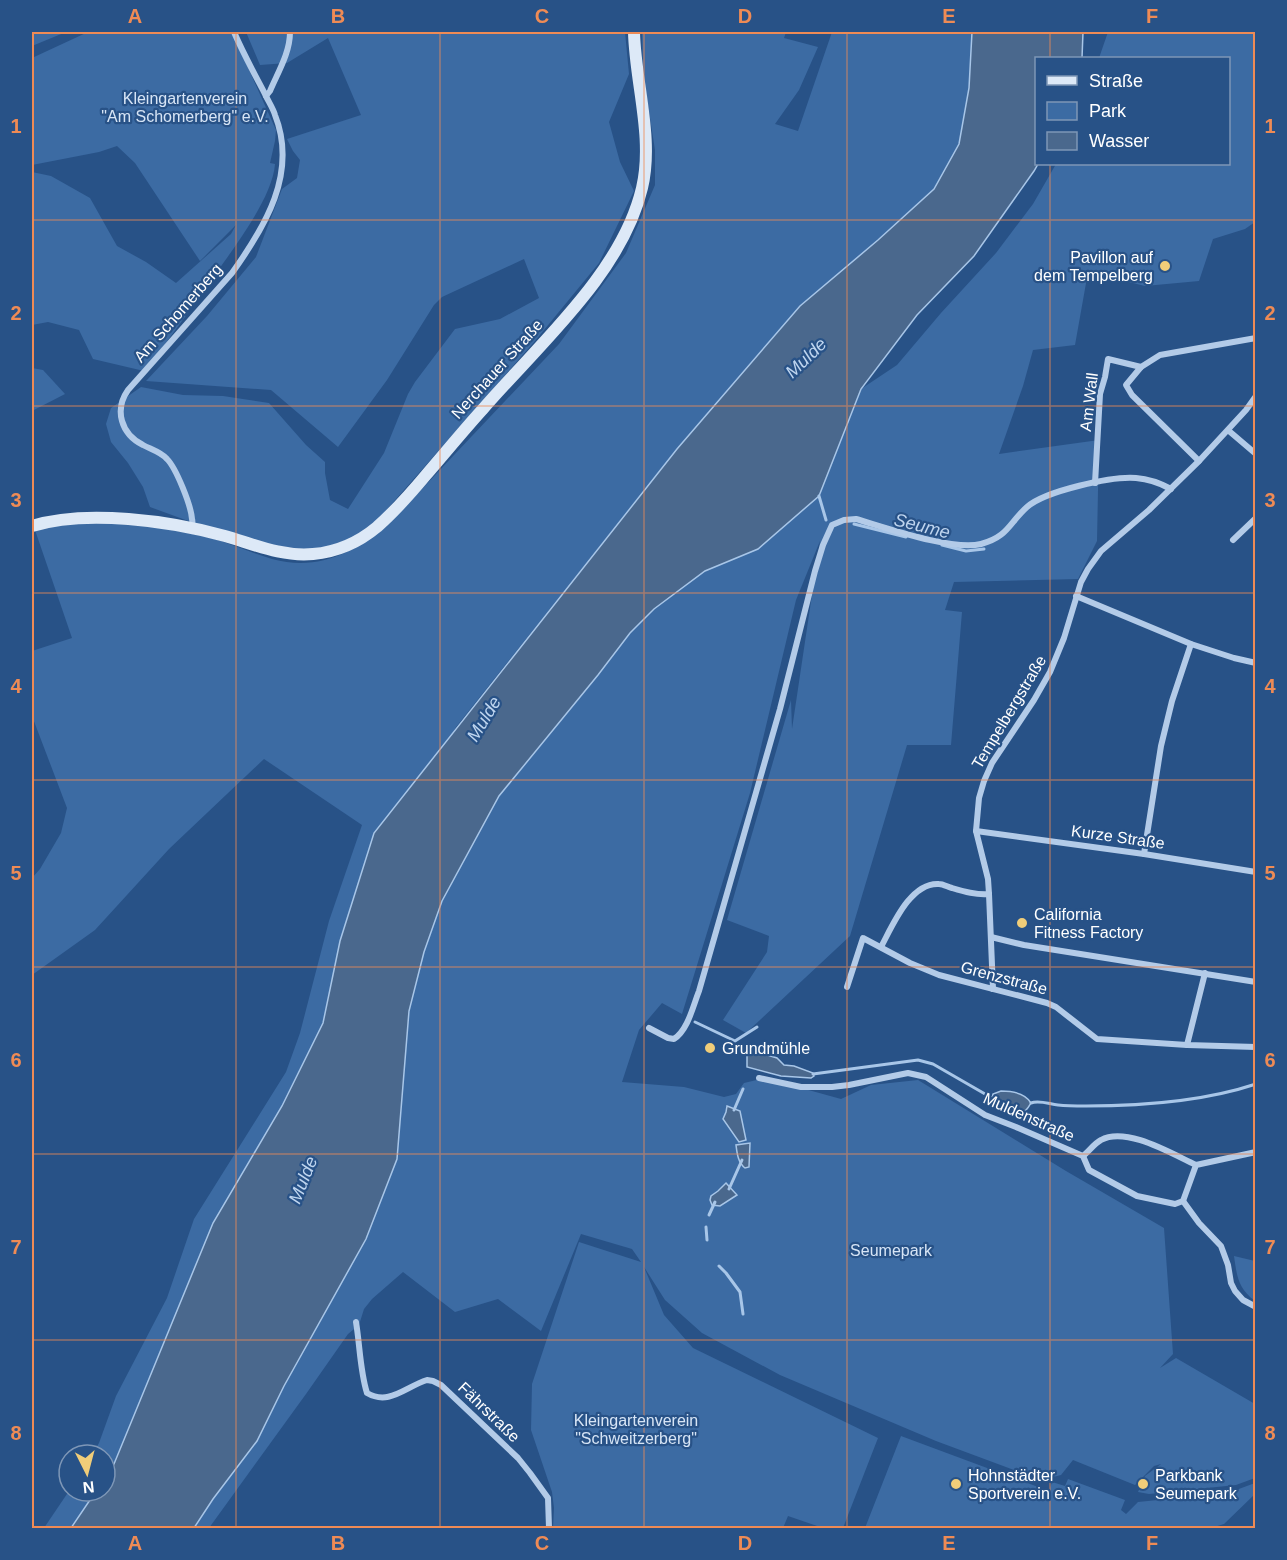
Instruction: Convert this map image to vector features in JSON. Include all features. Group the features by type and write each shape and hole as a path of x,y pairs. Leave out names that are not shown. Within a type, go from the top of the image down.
{"main road":[{"name":"Nerchauer Straße","path":"32,526 63,519 167,524 192,528 287,554 310,555 333,551 349,545 376,528 410,494 582,298 602,271 628,225 642,188 646,165 646,142 636,70 634,32"}],"street":[{"name":"Am Schomerberg","path":"192,528 190,507 172,467 167,459 140,444 127,432 120,411 123,397 128,390 232,273 245,255 266,220 278,191 283,163 282,137 275,115 234,32"},
{"path":"266,96 287,51 290,32"},
{"path":"1141,367 1160,355 1256,338"},
{"name":"Am Wall","path":"1095,483 1100,394 1108,358 1141,367 1126,385 1132,395 1199,461"},
{"name":"Tempelbergstraße","path":"993,989 988,879 976,831 978,798 992,763 1050,672 1064,638 1084,576 1101,551 1149,510 1229,431 1256,396"},
{"path":"1229,431 1256,454"},
{"path":"649,1028 674,1040 679,1036 688,1019 699,991 774,730 815,571 832,525 844,520 856,519 930,539 961,545 980,544 1006,532 1026,508 1037,500 1072,489 1112,479 1135,478 1156,481 1171,489"},
{"path":"1233,540 1256,518"},
{"path":"1076,596 1191,644 1256,663"},
{"path":"1144,854 1161,746 1172,701 1191,644"},
{"name":"Kurze Straße","path":"976,831 1256,872"},
{"path":"881,947 911,895 924,888 940,884 974,895 989,894"},
{"path":"991,937 1024,945 1256,982"},
{"name":"Grenzstraße","path":"846,987 863,938 910,963 939,975 1047,1003 1056,1007 1097,1039 1256,1047"},
{"path":"1187,1045 1205,973"},
{"name":"Muldenstraße","path":"759,1078 801,1087 832,1087 908,1073 926,1077 985,1115 1016,1126 1083,1156 1089,1170 1137,1196 1175,1204 1183,1201"},
{"name":"Muldenstraße","path":"1083,1156 1102,1139 1118,1136 1132,1137 1196,1165"},
{"path":"1256,1152 1196,1165 1183,1201 1199,1223 1221,1246 1235,1291 1243,1300 1256,1307"},
{"name":"Fährstraße","path":"356,1322 361,1347 362,1378 366,1393 381,1399 427,1380 441,1385 518,1458 530,1473 548,1498 549,1528"}],"green space":[{"path":"32,32 66,32 32,46"},
{"name":"Kleingartenverein \"Am Schomerberg\" e.V.","path":"88,32 232,32 276,130 270,163 275,164 273,176 262,202 231,252 144,371 93,359 79,330 48,322 32,325 32,172 51,176 90,198 117,246 146,262 176,283 231,234 236,225 200,261 135,163 117,146 99,152 32,165 32,58"},
{"path":"246,32 625,32 629,74 609,122 620,162 634,191 599,263 535,341 375,523 357,536 316,551 243,541 150,507 143,487 111,442 106,424 111,408 141,387 183,395 223,396 269,403 306,445 325,462 330,500 348,509 384,453 415,382 455,329 500,319 539,298 524,259 442,297 434,305 387,380 338,447 271,390 146,381 207,316 256,257 282,189 297,178 300,160 287,139 361,115 328,38 287,63 260,65"},
{"path":"642,32 786,32 784,38 818,47 799,90 775,124 798,131 832,32 972,32 969,88 959,145 934,189 800,306 677,449 456,727 340,941 323,1023 282,1106 213,1223 117,1457 117,1443 99,1443 116,1396 167,1298 194,1219 286,1072 300,1033 329,921 362,825 264,759 169,849 95,930 32,975 32,878 40,869 61,833 67,808 32,716 32,651 72,638 35,530 79,524 150,527 211,538 272,559 304,563 333,558 373,537 386,527 559,344 626,253 655,185 655,150 643,73"},
{"path":"1108,32 1255,32 1255,222 1245,229 1213,239 1199,281 1145,286 1088,272 1075,345 1033,350 999,454 1099,440 1097,541 1078,579 954,582 945,610 962,612 951,745 907,745 850,936 746,1033 723,1020 767,952 769,936 727,920 791,700 792,729 820,541 796,600 750,793 682,1014 662,1003 639,1030 622,1082 684,1087 724,1097 736,1094 744,1083 765,1078 841,1099 871,1085 918,1080 1164,1228 1173,1354 1160,1368 1176,1358 1255,1404 1255,1478 1236,1485 1149,1494 1138,1492 1145,1476 1161,1464 1154,1466 1135,1485 1073,1460 1061,1475 1041,1480 936,1441 780,1375 702,1333 665,1300 644,1267 664,1315 693,1348 878,1438 843,1528 823,1528 788,1516 783,1528 553,1528 552,1492 531,1430 532,1384 579,1242 641,1262 632,1249 581,1234 541,1331 498,1299 455,1312 403,1272 364,1309 359,1325 348,1334 209,1528 194,1528 284,1386 397,1159 409,1011 424,952 442,901 499,796 630,633 654,609 705,571 758,549 819,496 861,389 897,365 996,253 1033,204 1055,165 1230,165 1230,57 1099,57"},
{"path":"32,368 43,370 65,394 32,411"},
{"path":"1234,1256 1255,1261 1255,1301 1239,1282"},
{"name":"Hohnstädter Sportverein e.V.","path":"901,1436 1049,1491 1052,1482 1065,1486 1068,1479 1125,1500 1121,1510 1126,1514 1138,1502 1228,1493 1255,1483 1255,1494 1224,1524 1211,1528 865,1528"},
{"path":"61,1503 88,1503 71,1528 44,1528"}],"water":[{"name":"Mulde","path":"972,32 1083,32 1082,57 1035,57 1035,165 1037,165 974,256 917,315 861,389 819,496 758,549 705,571 654,609 630,633 499,796 442,901 424,952 409,1011 397,1159 366,1239 284,1386 257,1441 194,1528 71,1528 88,1503 117,1503 117,1457 213,1223 282,1106 323,1023 340,941 374,833 677,449 800,306 934,189 959,144 969,88"},
{"path":"747,1051 777,1058 784,1065 794,1066 813,1073 814,1076 811,1078 781,1076 747,1067"},
{"path":"1001,1091 1022,1095 1031,1103 1023,1111 999,1107 992,1098 993,1094"},
{"path":"727,1106 740,1111 746,1140 739,1142 723,1119"},
{"path":"750,1143 749,1167 745,1168 739,1161 736,1145"},
{"path":"726,1183 737,1195 720,1206 712,1205 711,1196"}],"waterway":[{"name":"Seume","path":"819,496 826,520"},
{"name":"Seume","path":"854,524 906,537"},
{"name":"Seume","path":"942,545 966,551 984,549"},
{"path":"695,1022 735,1041 757,1027"},
{"path":"813,1074 918,1060 933,1064 992,1098"},
{"path":"1031,1103 1079,1106 1150,1104 1215,1095 1256,1084"},
{"path":"734,1110 743,1089"},
{"path":"729,1189 742,1160"},
{"path":"709,1215 715,1202"},
{"path":"706,1227 707,1240"},
{"path":"719,1266 740,1292 743,1314"}],"place":[{"name":"Pavillon auf dem Tempelberg","path":"1165,266"},
{"name":"California Fitness Factory","path":"1022,923"},
{"name":"Grundmühle","path":"710,1048"},
{"name":"Hohnstädter Sportverein e.V.","path":"956,1484"},
{"name":"Parkbank Seumepark","path":"1143,1484"}],"park label":[{"name":"Seumepark","path":"891,1250"},
{"name":"Kleingartenverein \"Schweitzerberg\"","path":"636,1429"}]}
